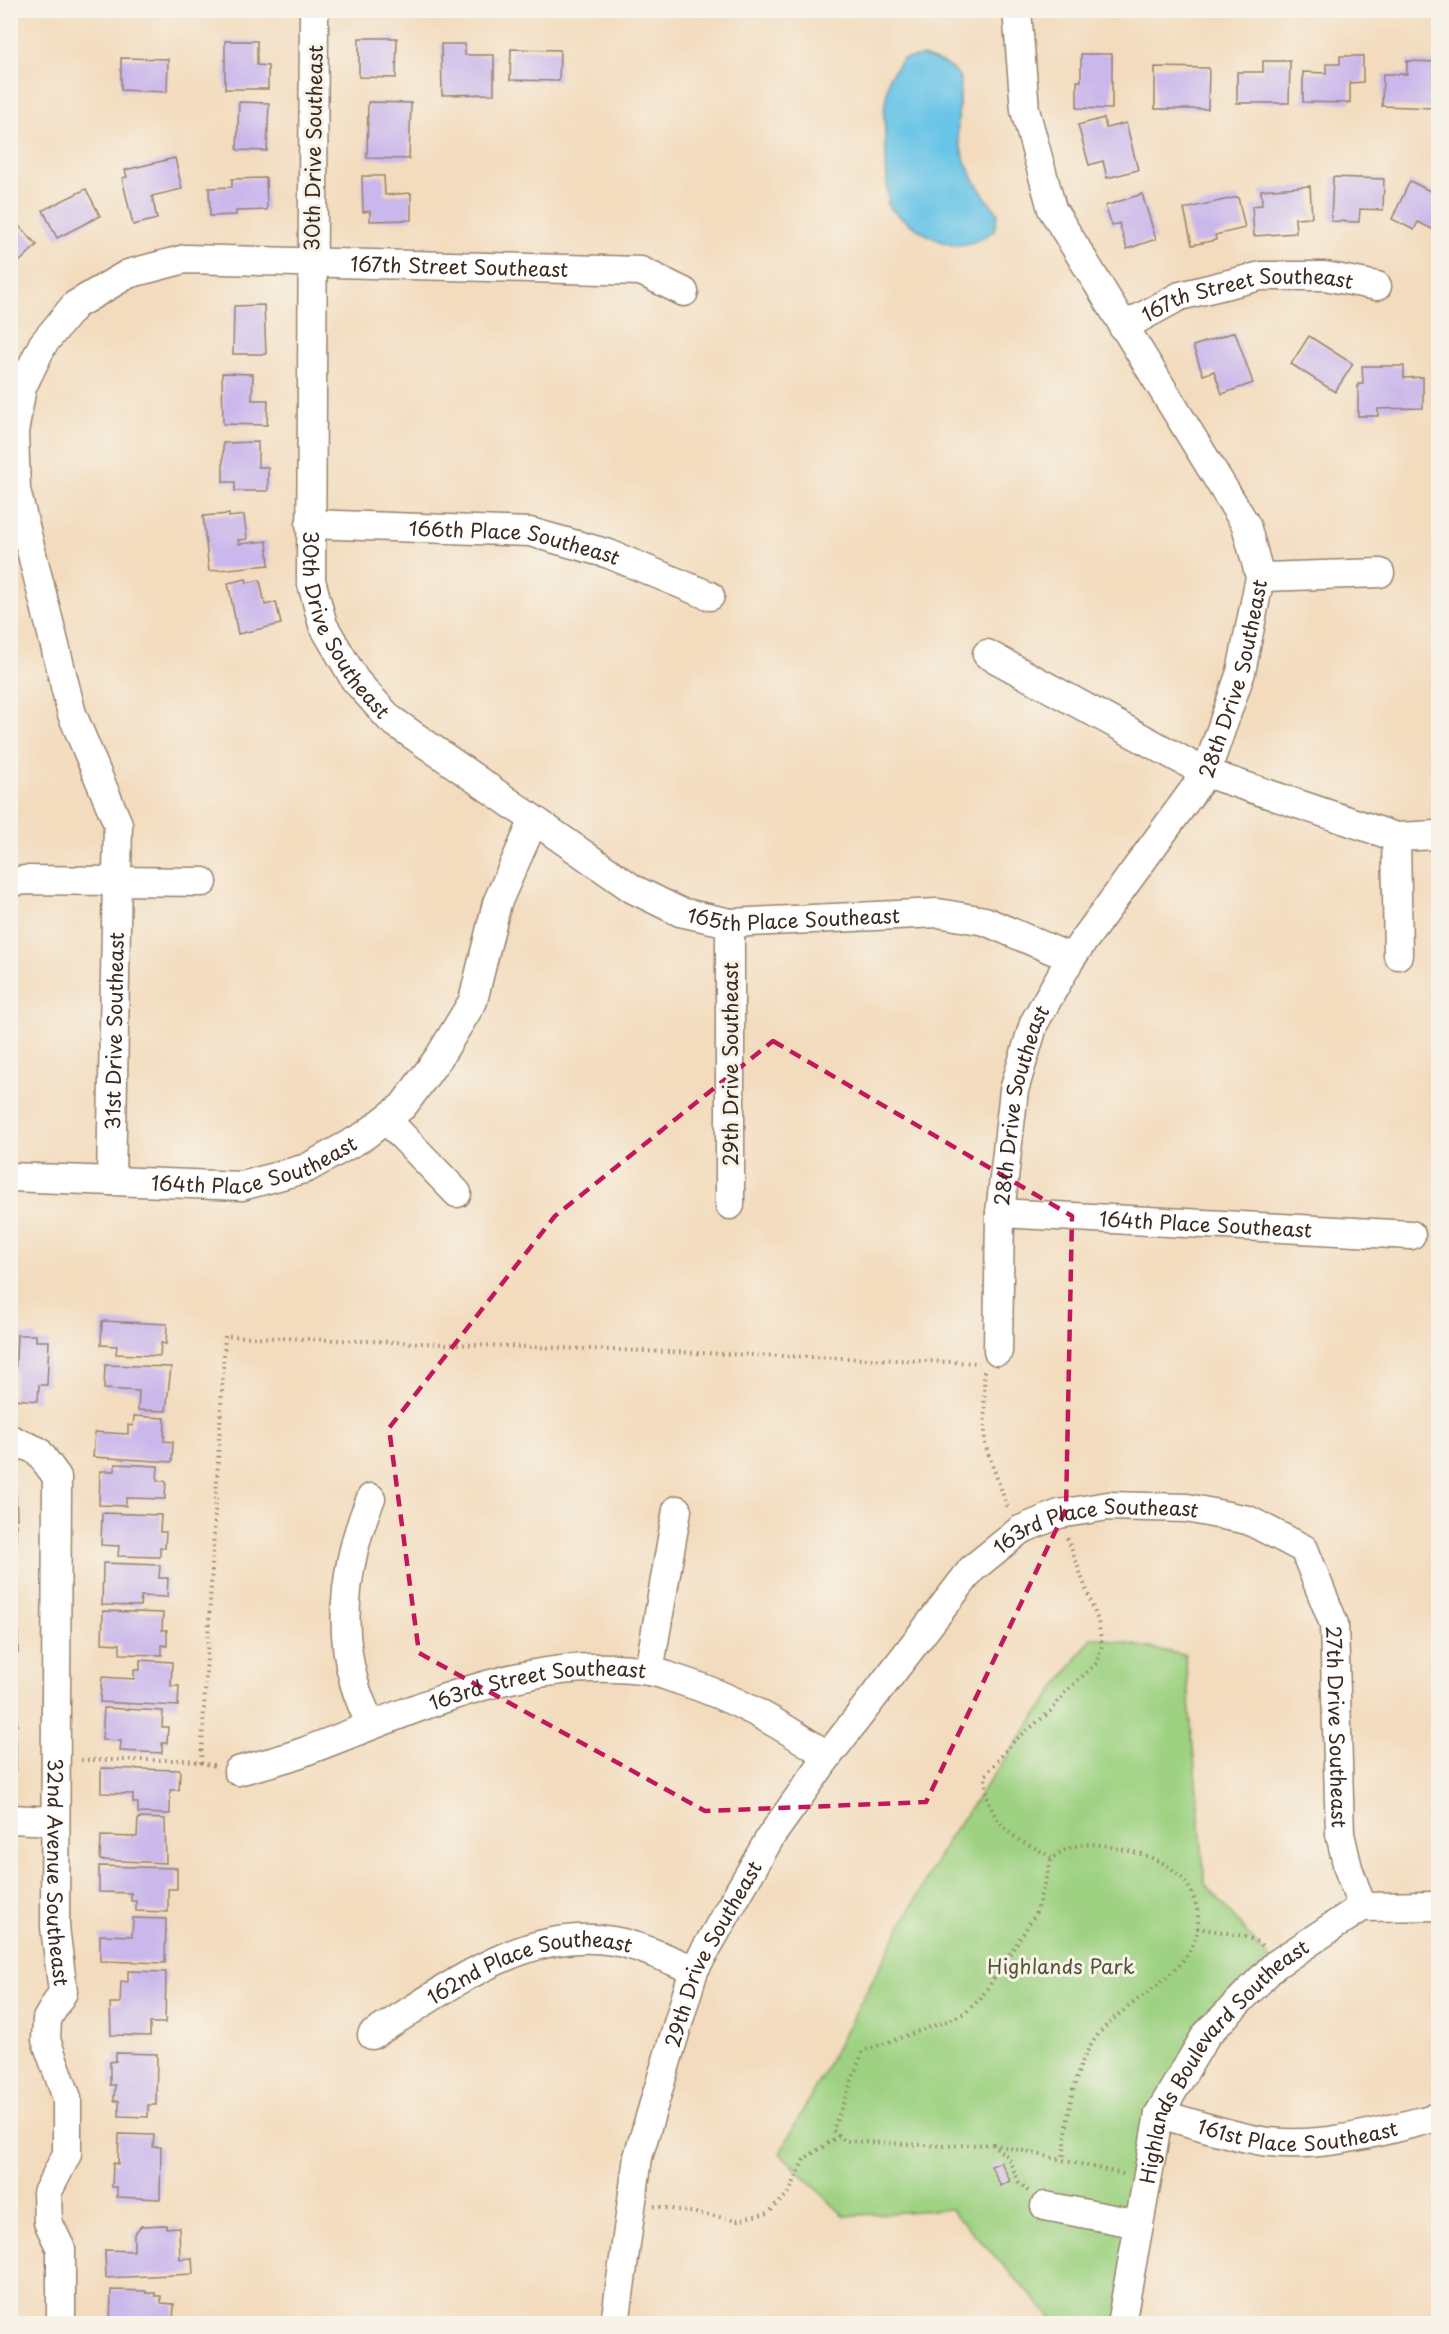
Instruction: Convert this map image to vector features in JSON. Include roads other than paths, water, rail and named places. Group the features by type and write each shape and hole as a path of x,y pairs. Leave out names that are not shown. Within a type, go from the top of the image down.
{"street":[{"name":"30th Drive Southeast","path":"314,10 310,524 311,580 323,625 355,680 390,719 533,822"},
{"name":"28th Drive Southeast","path":"998,1351 1000,1213 1014,1090 1034,1023 1071,958 1206,773 1241,672 1260,577 1246,525 1052,209 1025,110 1017,10"},
{"name":"167th Street Southeast","path":"43,344 75,305 128,274 185,259 641,271 684,292"},
{"name":"167th Street Southeast","path":"1123,327 1180,296 1261,276 1325,276 1377,286"},
{"name":"31st Drive Southeast","path":"43,344 22,387 14,432 19,543 72,714 118,824 111,1181"},
{"name":"166th Place Southeast","path":"310,524 530,532 609,554 710,596"},
{"path":"1260,577 1380,573"},
{"path":"987,654 1206,773 1396,837 1438,835"},
{"path":"457,1193 386,1119 403,1106 440,1057 472,1001 497,903 533,822"},
{"name":"165th Place Southeast","path":"533,822 633,889 680,912 730,922 938,913 985,921 1071,958"},
{"path":"1396,837 1398,955"},
{"path":"10,882 26,880 203,882"},
{"name":"29th Drive Southeast","path":"730,922 730,1205"},
{"name":"164th Place Southeast","path":"10,1177 242,1186 307,1168 363,1136 386,1119"},
{"name":"164th Place Southeast","path":"1000,1213 1411,1235"},
{"name":"32nd Avenue Southeast","path":"10,1439 38,1451 57,1477 55,1927 63,1992 47,2019 46,2040 67,2098 67,2154 47,2193 48,2222 61,2249 62,2324"},
{"path":"370,1725 354,1682 346,1629 347,1586 358,1527 371,1498"},
{"name":"163rd Place Southeast","path":"920,1634 972,1569 1020,1530 1059,1514 1108,1506 1187,1508 1248,1521 1304,1549"},
{"path":"650,1671 677,1510"},
{"name":"27th Drive Southeast","path":"1304,1549 1334,1624 1340,1834 1348,1868 1362,1906"},
{"name":"29th Drive Southeast","path":"615,2324 638,2157 694,1970 771,1836 920,1634"},
{"name":"163rd Street Southeast","path":"238,1771 301,1753 370,1725 510,1677 580,1668 650,1671 717,1692 777,1722 828,1756"},
{"path":"10,1819 55,1821"},
{"path":"1362,1906 1438,1906"},
{"name":"Highlands Boulevard Southeast","path":"1121,2324 1159,2114 1206,2035 1275,1965 1362,1906"},
{"name":"162nd Place Southeast","path":"372,2036 495,1961 535,1944 571,1938 612,1941 642,1948 694,1970"},
{"name":"161st Place Southeast","path":"1159,2114 1262,2141 1308,2143 1369,2134 1438,2117"},
{"path":"1045,2206 1139,2224"}],"water":[{"path":"923,56 947,65 960,77 958,134 960,145 972,176 998,213 994,231 970,243 955,245 938,240 909,223 888,204 884,111 889,77 903,59"}],"park label":[{"name":"Highlands Park","path":"1061,1966"}]}
